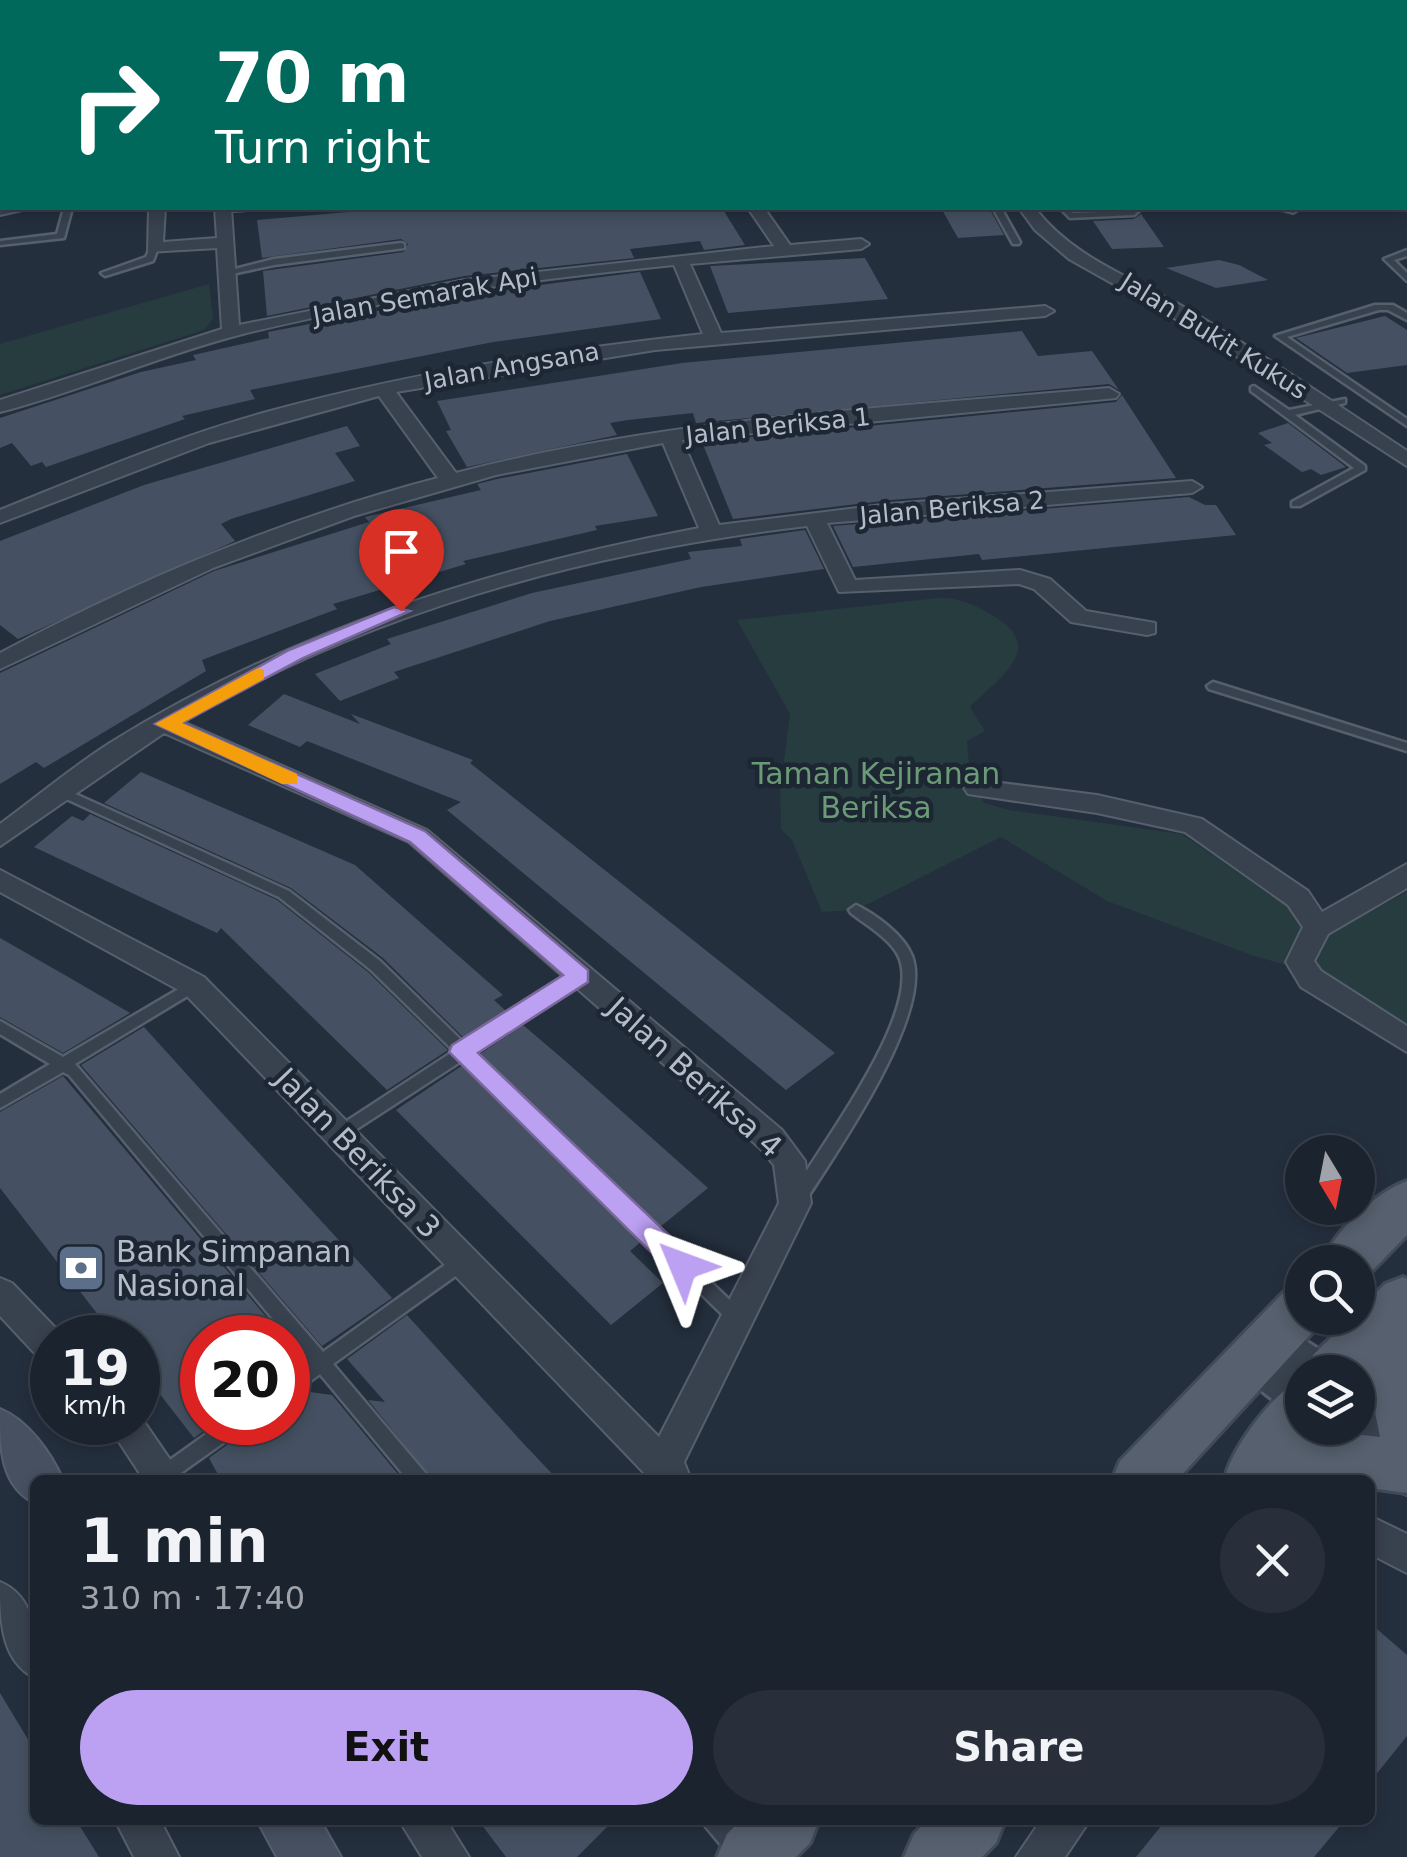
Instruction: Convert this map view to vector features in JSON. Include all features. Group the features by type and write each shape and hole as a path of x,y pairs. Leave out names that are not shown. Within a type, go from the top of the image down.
{"main road":[{"path":"1364,1245 1407,1202"},
{"path":"1349,1355 1401,1301"},
{"path":"1265,1475 1287,1459 1315,1454 1405,1459 1393,1382 1401,1301"},
{"path":"1145,1475 1276,1334"},
{"path":"1253,1475 1285,1429"},
{"path":"0,1432 34,1475"},
{"path":"289,1825 312,1857"},
{"path":"747,1857 782,1825"},
{"path":"937,1857 968,1825"}],"street":[{"path":"157,210 154,248 225,242"},
{"path":"223,210 231,332"},
{"path":"757,210 785,250"},
{"name":"Jalan Bukit Kukus","path":"1028,210 1037,224 1068,250 1407,444"},
{"name":"Jalan Bukit Kukus","path":"1046,210 1064,234 1201,309 1407,460"},
{"name":"Jalan Semarak Api","path":"0,406 231,332 484,283 861,244"},
{"path":"680,260 714,338"},
{"name":"Jalan Angsana","path":"0,517 268,418 384,389 549,358 714,338 1045,311"},
{"path":"384,389 450,480"},
{"name":"Jalan Beriksa 1","path":"0,662 87,614 198,563 301,524 450,480 569,453 670,436 1109,394"},
{"path":"670,436 712,533"},
{"name":"Jalan Beriksa 2","path":"0,837 121,747 296,654 401,611 568,561 712,533 1192,486"},
{"path":"815,521 847,587 1020,577 1042,584 1079,617 1148,628"},
{"name":"Jalan Beriksa 4","path":"166,724 418,836 770,1139 789,1162 795,1203"},
{"path":"976,788 1097,804 1193,825 1298,898 1317,927"},
{"path":"1407,873 1388,890 1317,927 1303,952 1304,971 1407,1041"},
{"name":"Jalan Beriksa 3","path":"0,880 194,985 670,1473"},
{"path":"670,1473 795,1203"},
{"path":"0,1292 30,1324"},
{"path":"1276,1334 1300,1355"},
{"path":"1375,1421 1405,1459"},
{"path":"1375,1443 1405,1459"},
{"path":"140,1445 162,1475"},
{"path":"1375,1537 1407,1554"},
{"path":"0,1601 30,1650"},
{"path":"139,1825 158,1857"},
{"path":"424,1825 448,1857"},
{"path":"1037,1857 1065,1825"}],"lane":[{"path":"0,243 61,236 68,210"},
{"path":"998,210 1016,242"},
{"path":"1066,210 1070,216 1136,210"},
{"path":"227,272 401,246"},
{"path":"106,273 150,260 154,248"},
{"path":"1407,253 1388,259 1407,278"},
{"path":"1405,420 1280,336 1378,307 1390,307 1407,317"},
{"path":"1254,389 1362,468 1296,504"},
{"path":"1289,413 1334,403"},
{"path":"1213,686 1407,747"},
{"path":"62,792 284,894 375,965 738,1319"},
{"path":"795,1203 839,1135 901,1018 908,964 904,952 856,910"},
{"path":"340,1132 580,976"},
{"path":"0,1102 194,985"},
{"path":"0,1027 64,1063 416,1475"},
{"path":"310,1371 462,1262"},
{"path":"168,1475 208,1445"},
{"path":"718,1825 747,1857"}],"green space":[{"path":"209,284 213,319 204,330 0,395 0,344"},
{"name":"Taman Kejiranan Beriksa","path":"939,598 963,601 983,610 1011,630 1017,641 1012,664 970,707 985,731 967,741 970,777 984,803 1009,810 1182,834 1328,934 1407,892 1407,1030 1323,975 1254,956 1107,901 1001,837 856,910 822,912 792,840 781,829 780,791 790,714 737,620"}],"building":[{"path":"371,210 723,210 745,245 704,250 700,241 630,249 634,258 464,276 267,316 263,271 404,252 408,244 401,239 262,258 257,220"},
{"path":"942,210 990,210 1004,235 958,238"},
{"path":"1141,214 1164,247 1112,249 1093,221 1134,219"},
{"path":"865,258 888,299 728,313 710,266"},
{"path":"1219,260 1268,280 1216,288 1166,268"},
{"path":"640,272 661,319 493,342 250,390 255,399 182,416 185,419 46,467 42,462 31,466 12,443 0,448 0,418 141,372 196,360 193,355 269,338 268,332 456,296"},
{"path":"1385,316 1407,330 1407,365 1347,373 1296,338"},
{"path":"1022,331 1038,356 1092,351 1119,390 1109,384 696,423 693,413 628,420 610,423 617,435 467,467 446,431 451,430 437,401 682,363"},
{"path":"1122,395 1176,478 890,500 733,519 702,442 1116,402"},
{"path":"1288,423 1346,467 1321,475 1311,469 1302,472 1264,445 1272,443 1258,433"},
{"path":"347,426 360,446 335,453 355,481 231,519 221,524 235,541 18,639 0,625 0,541 144,485"},
{"path":"627,454 658,516 595,526 597,530 463,561 466,564 333,604 337,609 202,660 206,671 44,768 36,762 0,784 0,673 214,571 369,522 365,517 481,490 477,484 497,479"},
{"path":"1189,497 1205,505 1216,505 1236,535 982,560 979,554 853,567 833,526"},
{"path":"805,530 824,569 701,587 550,621 394,672 399,678 340,701 315,674 391,644 387,639 532,593 691,559 688,552 742,546 740,539"},
{"path":"284,694 360,724 351,714 473,760 470,763 835,1053 786,1090 447,810 461,802 307,741 300,747 248,725"},
{"path":"141,772 355,865 503,995 494,1000 507,1012 465,1039 383,958 291,888 104,803"},
{"path":"90,814 277,900 368,972 448,1050 387,1090 221,928 217,933 34,847 72,816 83,821"},
{"path":"0,938 130,1013 63,1053 0,1017"},
{"path":"523,1025 708,1188 660,1227 480,1054"},
{"path":"144,1027 392,1298 322,1346 310,1332 310,1315 295,1315 81,1065"},
{"path":"463,1065 642,1241 630,1251 663,1283 611,1325 396,1110"},
{"path":"63,1076 265,1315 180,1315 180,1420 160,1394 160,1315 98,1315 0,1188 0,1112"},
{"path":"407,1315 553,1475 429,1475 368,1400 385,1402 347,1359"},
{"path":"310,1392 332,1395 399,1475 218,1475 209,1458 227,1445 310,1445"},
{"path":"1375,1627 1407,1655 1407,1736 1375,1776"},
{"path":"0,1693 30,1743 30,1825 79,1825 99,1857 0,1857"},
{"path":"482,1825 609,1825 577,1857 506,1857"},
{"path":"1162,1825 1341,1825 1314,1857 1136,1857"}],"slow traffic":[{"path":"258,674 166,724 290,779"}],"place":[{"name":"Bank Simpanan Nasional","path":"81,1268"}],"route":[{"path":"401,611 296,654 166,724 418,836 580,976 461,1052 683,1266"}]}
